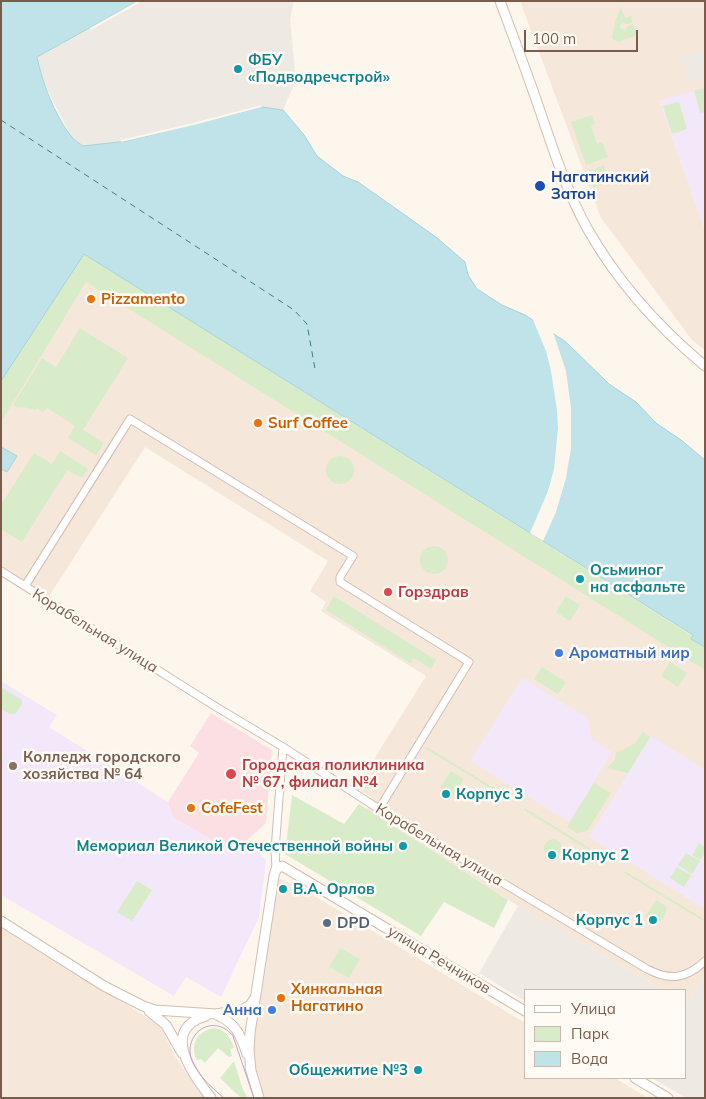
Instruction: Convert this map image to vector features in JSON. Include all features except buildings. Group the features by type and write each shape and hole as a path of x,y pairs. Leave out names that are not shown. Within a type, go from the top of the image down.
{"street":[{"path":"500,1 562,172 586,226 606,258 630,290 660,325 705,366"},
{"path":"25,586 130,419 353,556 340,577 340,582 470,662 379,809"},
{"name":"Корабельная улица","path":"1,571 379,809 658,975 684,976 695,970 705,961"},
{"path":"251,1071 250,1032 276,869 275,850 283,747"},
{"name":"улица Речников","path":"276,869 282,866 286,868 524,1010"},
{"path":"1,920 104,986 143,1006 159,1018 166,1025 194,1075 211,1098"},
{"path":"184,1058 182,1039 185,1031 192,1023 198,1018 213,1014 242,1010 250,1005 256,996"},
{"path":"143,1006 165,1012 213,1014 226,1018 239,1031 258,1098"},
{"path":"637,1079 668,1098"}],"shaded area":[{"path":"138,1 294,1 290,20 296,80 283,110 262,107 127,141 97,145 83,146 72,138 40,75 37,57"},
{"path":"520,1 705,1 705,350 692,340 601,218"},
{"path":"705,49 705,79 690,84 681,57"},
{"path":"705,87 705,232 659,101"},
{"path":"84,254 705,647 705,976 687,1004 686,989 661,989 518,906 366,810 373,798 356,788 426,676 321,611 326,602 310,591 328,561 145,447 44,604 1,576 1,469 7,472 17,456 1,447 1,381"},
{"path":"522,678 587,718 592,740 612,752 569,822 470,761"},
{"path":"1,681 57,715 49,727 168,802 173,817 237,855 245,842 263,850 261,856 266,860 259,917 221,997 186,977 174,996 1,895"},
{"path":"211,713 272,750 266,823 245,842 237,855 173,817 168,802 199,753 190,746"},
{"path":"651,736 705,770 705,909 589,837"},
{"path":"281,879 308,892 524,1022 524,1079 617,1079 648,1098 262,1098 257,1078 253,1041 277,881"},
{"path":"518,906 661,989 524,989 524,1000 479,973"},
{"path":"1,926 156,1023 163,1031 173,1053 196,1087 206,1098 1,1098"},
{"path":"705,976 705,1098 686,1098 654,1079 686,1079 687,1004"}],"green space":[{"path":"621,7 625,18 631,16 633,22 628,24 622,23 620,28 625,30 633,24 637,33 635,36 618,42 612,38 615,22"},
{"path":"705,88 705,112 700,113 694,90"},
{"path":"679,102 687,129 672,134 663,106"},
{"path":"592,115 595,124 591,126 597,144 602,142 608,157 586,165 571,122"},
{"path":"604,165 610,182 594,188 588,171"},
{"path":"84,254 693,636 691,639 705,647 705,670 86,282 1,422 1,381"},
{"path":"80,328 128,358 83,430 104,443 96,455 68,438 75,426 47,408 43,412 37,408 36,410 19,406 18,408 13,405 42,358 56,367"},
{"path":"60,451 88,469 82,478 67,470 22,542 1,529 1,505 34,453 52,464"},
{"path":"340,456 350,460 354,470 350,480 340,484 330,480 326,470 330,460"},
{"path":"434,546 444,550 448,560 444,570 434,574 424,570 420,560 424,550"},
{"path":"334,596 436,660 431,669 414,658 410,663 326,610"},
{"path":"566,596 580,605 570,621 556,612"},
{"path":"670,662 687,673 678,687 661,676"},
{"path":"542,667 566,682 558,694 534,679"},
{"path":"1,687 22,700 22,704 15,714 10,714 1,709"},
{"path":"643,732 650,737 628,773 607,768 615,760 616,753 634,744"},
{"path":"427,747 501,792 500,794 426,749"},
{"path":"451,771 464,779 453,796 440,788"},
{"path":"594,783 611,793 587,831 577,833 567,827"},
{"path":"292,795 344,824 359,804 508,900 494,928 444,902 421,936 285,854"},
{"path":"525,808 604,857 603,859 524,810"},
{"path":"549,839 557,839 562,844 560,855 549,857 544,852 544,844"},
{"path":"699,843 705,847 705,853 700,860 692,855"},
{"path":"686,853 700,861 692,874 678,865"},
{"path":"677,867 691,875 684,887 670,878"},
{"path":"625,871 704,919 703,921 624,873"},
{"path":"137,881 152,890 132,921 117,912"},
{"path":"656,900 667,907 663,919 655,923 645,917"},
{"path":"340,948 360,959 349,978 329,967"},
{"path":"215,1028 225,1033 229,1038 234,1048 230,1049 232,1056 229,1057 218,1048 205,1063 201,1059 197,1060 194,1049 197,1039 204,1032"},
{"path":"234,1061 243,1090 248,1098 241,1098 220,1078"}],"water":[{"path":"1,1 138,1 37,57 46,88 55,109 71,136 83,146 127,141 262,107 283,110 304,135 317,156 343,176 358,182 436,237 465,262 468,275 477,289 502,305 525,315 566,342 609,384 636,402 656,423 705,460 705,647 691,639 693,635 84,254 1,381"},
{"path":"1,447 17,456 7,472 1,469"}],"pier":[{"path":"140,1 139,3 91,30 90,28"},
{"path":"261,105 262,107 194,125 121,142 120,140 193,123"},
{"path":"531,315 552,329 566,371 571,408 571,448 566,478 556,512 543,541 530,533 548,491 554,469 558,428 551,371 546,351"}],"ferry route":[{"path":"1,120 294,310 307,324 315,369"}],"tram line":[{"path":"224,1098 199,1073 190,1053 191,1043 195,1036 208,1026 225,1029 233,1036 254,1098"}],"place":[{"name":"ФБУ «Подводречстрой»","path":"238,69"},
{"name":"Нагатинский Затон","path":"540,186"},
{"name":"Pizzamento","path":"91,299"},
{"name":"Surf Coffee","path":"258,423"},
{"name":"Осьминог на асфальте","path":"580,579"},
{"name":"Горздрав","path":"388,592"},
{"name":"Ароматный мир","path":"559,653"},
{"name":"Колледж городского хозяйства № 64","path":"13,766"},
{"name":"Городская поликлиника № 67, филиал №4","path":"231,774"},
{"name":"Корпус 3","path":"446,794"},
{"name":"CofeFest","path":"191,808"},
{"name":"Мемориал Великой Отечественной войны","path":"403,846"},
{"name":"Корпус 2","path":"552,855"},
{"name":"В.А. Орлов","path":"283,889"},
{"name":"Корпус 1","path":"653,920"},
{"name":"DPD","path":"327,923"},
{"name":"Хинкальная Нагатино","path":"281,998"},
{"name":"Анна","path":"272,1010"},
{"name":"Общежитие №3","path":"418,1070"}]}
